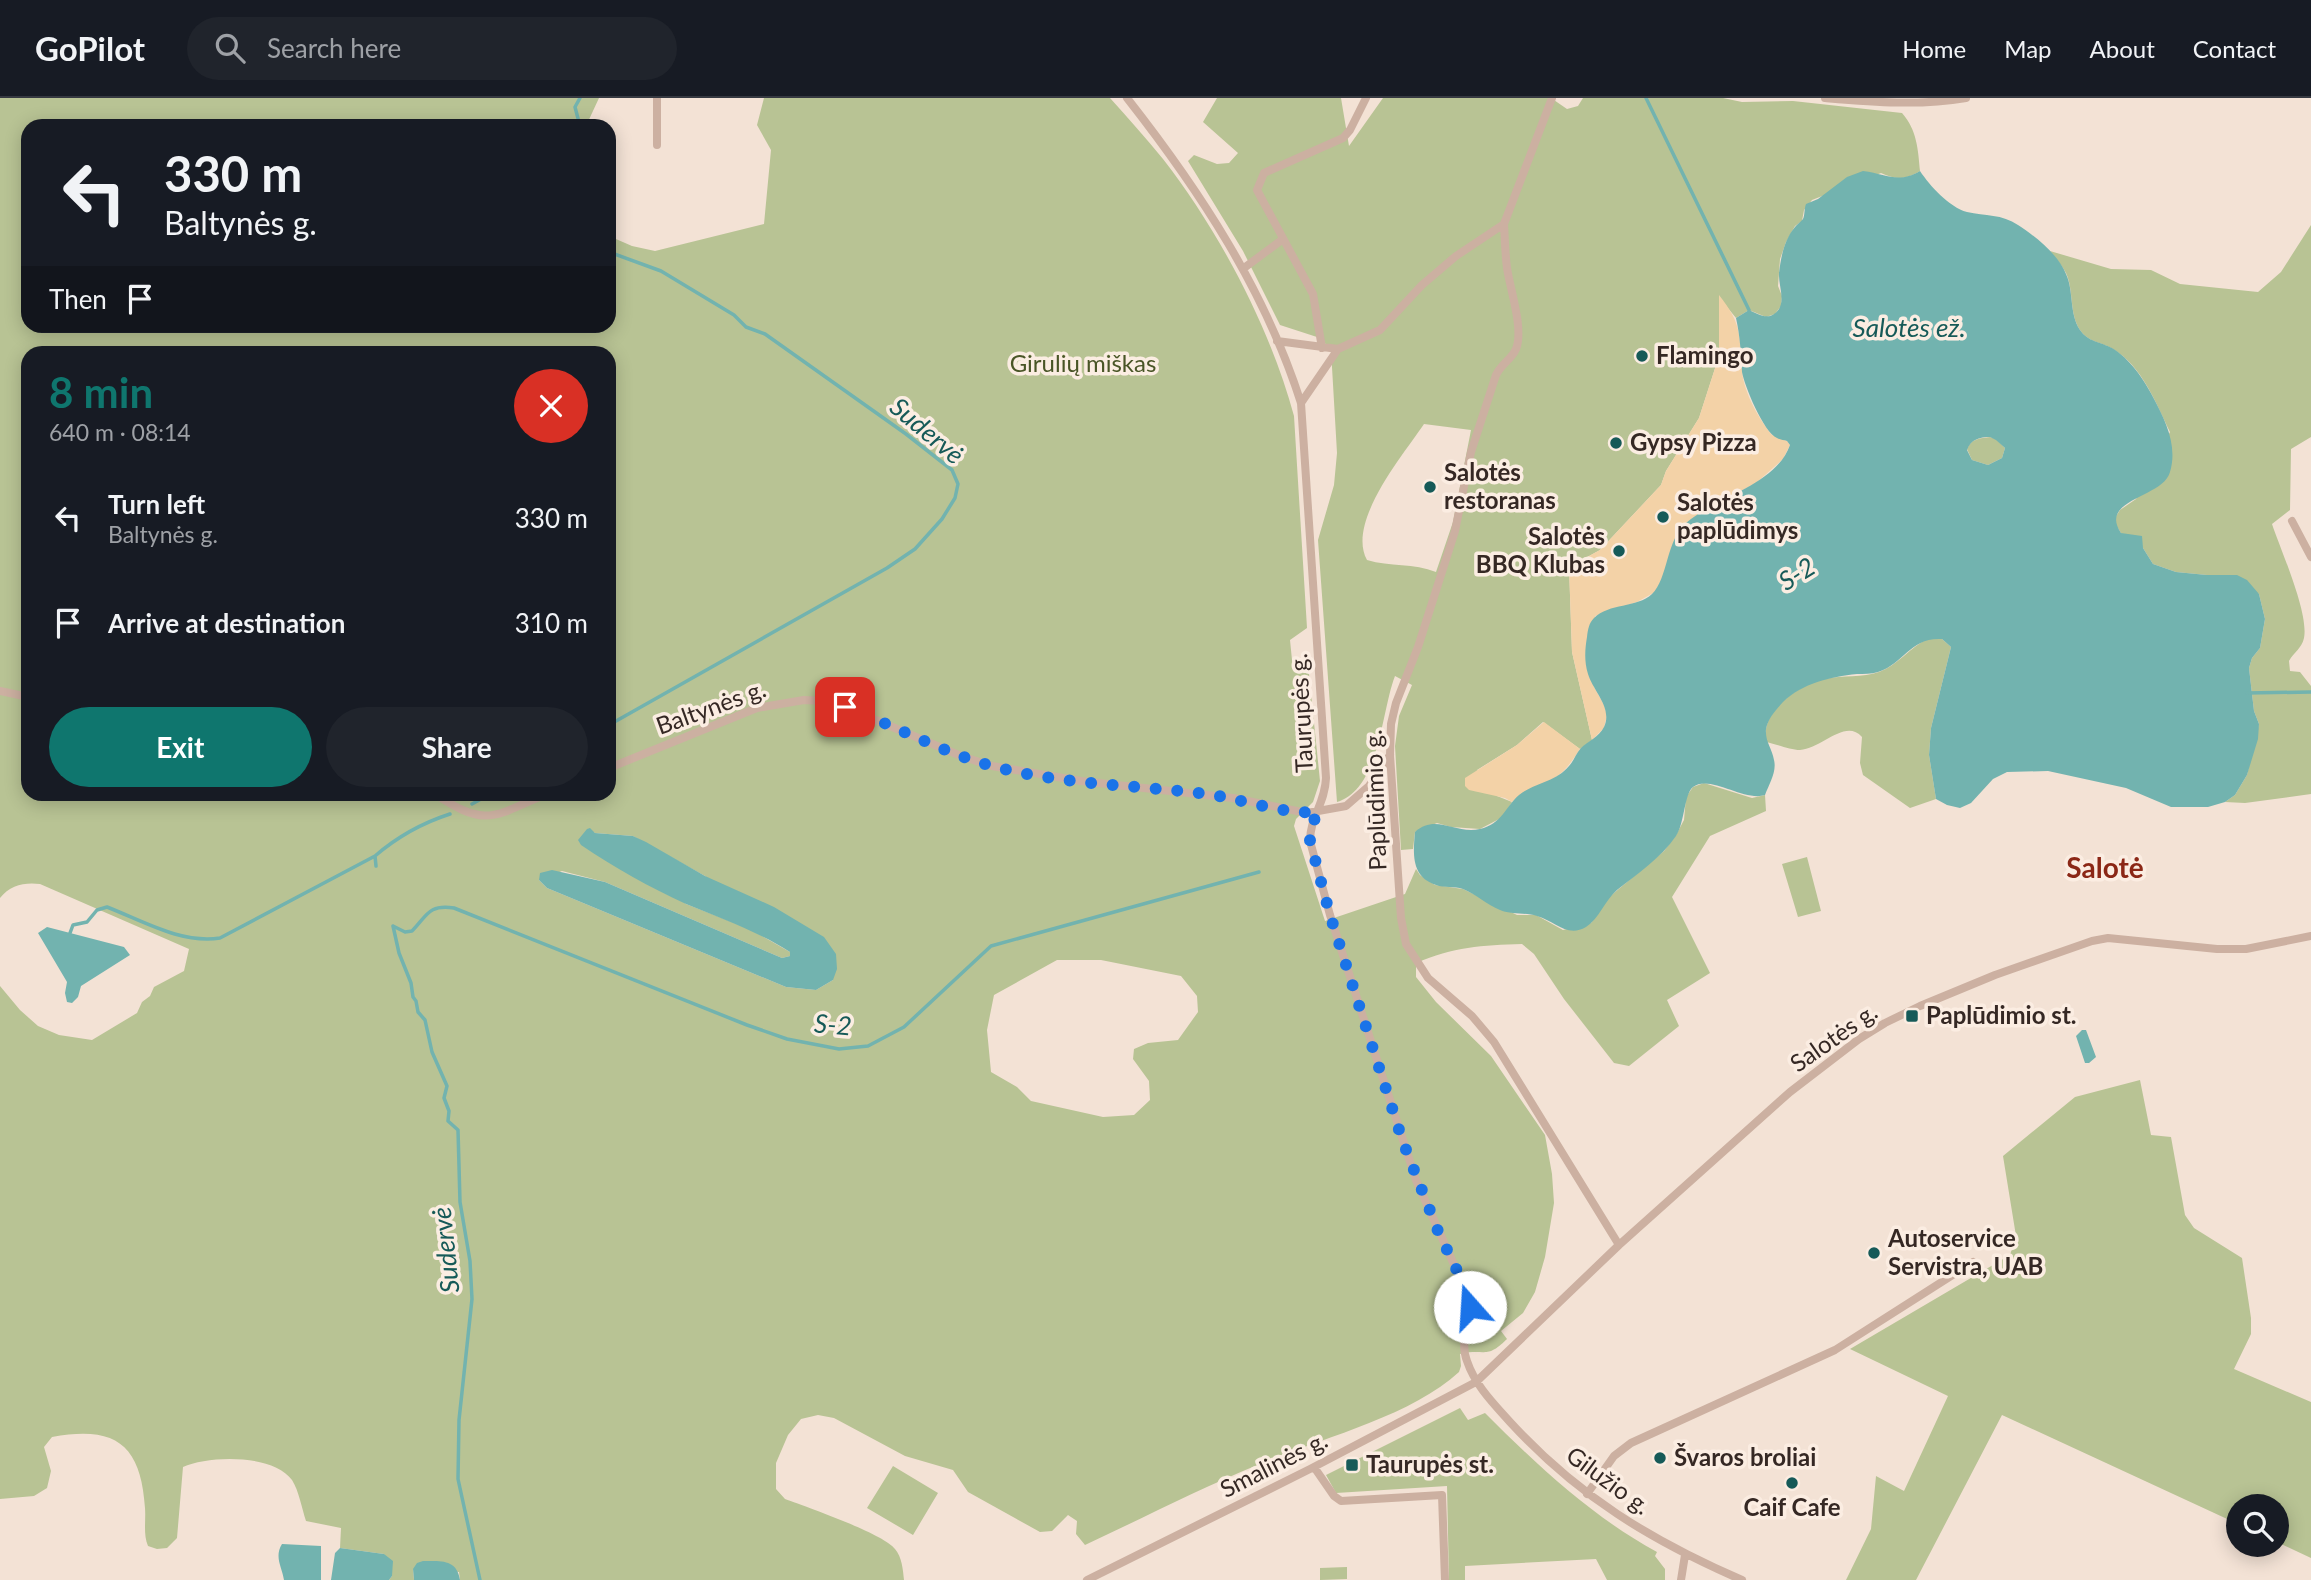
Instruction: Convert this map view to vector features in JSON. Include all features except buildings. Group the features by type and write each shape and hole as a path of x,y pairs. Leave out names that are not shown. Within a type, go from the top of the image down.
{"street":[{"path":"657,98 657,145"},
{"name":"Taurupės g.","path":"1127,98 1195,189 1244,268 1301,403 1326,778 1323,800 1310,829 1318,875 1416,1180 1469,1298 1464,1352 1476,1382"},
{"path":"1322,348 1313,295 1257,190 1264,173 1343,138 1366,98"},
{"path":"1277,341 1338,349 1380,330 1431,277 1456,256 1504,224 1552,98"},
{"path":"1825,98 1898,104 1966,98"},
{"name":"Paplūdimio g.","path":"1504,224 1507,268 1517,322 1517,348 1500,366 1496,375 1471,452 1455,531 1391,724 1390,755 1401,918 1406,944 1428,978 1472,1016 1494,1042 1619,1245"},
{"path":"1244,268 1283,239"},
{"path":"1301,403 1338,349"},
{"path":"2292,521 2311,557"},
{"path":"0,691 21,696"},
{"name":"Baltynės g.","path":"616,765 757,708 783,702 824,701 864,714 961,756 1002,768 1081,781 1233,798 1297,812 1318,812"},
{"path":"1318,812 1346,806 1369,786 1390,755"},
{"path":"446,801 467,814 487,816 527,801"},
{"name":"Salotės g.","path":"1476,1382 1619,1245 1819,1069 1885,1023 1995,975 2092,941 2108,938 2246,949 2311,936"},
{"path":"1587,1494 1614,1456 1631,1443 1835,1350 1973,1262"},
{"name":"Smalinės g.","path":"1087,1580 1314,1467 1476,1382"},
{"name":"Gilužio g.","path":"1476,1382 1538,1452 1587,1494 1685,1555 1742,1580"},
{"path":"1314,1467 1334,1496 1341,1501 1442,1495 1445,1580"},
{"path":"1681,1580 1685,1555"}],"green space":[{"name":"Girulių miškas","path":"0,98 599,98 589,119 21,119 21,333 616,333 616,239 655,251 764,224 771,150 757,125 764,98 1110,98 1163,159 1223,248 1271,348 1294,416 1307,628 1290,640 1292,660 1309,674 1320,781 1313,802 1296,819 1294,826 1325,921 1405,894 1416,869 1435,885 1463,889 1517,915 1536,915 1563,930 1591,923 1608,898 1664,851 1684,820 1686,797 1693,787 1704,783 1752,798 1765,795 1766,811 1710,836 1672,897 1710,973 1667,1000 1679,1026 1629,1066 1614,1063 1564,999 1534,954 1522,944 1468,948 1443,953 1416,963 1416,977 1436,1002 1491,1056 1545,1135 1554,1203 1545,1257 1535,1292 1523,1313 1501,1331 1507,1339 1489,1351 1460,1354 1459,1372 1416,1402 1238,1473 1085,1545 1076,1534 1077,1521 1068,1515 1052,1531 1040,1532 968,1492 953,1470 905,1456 834,1418 818,1415 801,1419 788,1435 776,1463 776,1489 785,1499 844,1521 888,1543 899,1556 904,1580 460,1580 459,1572 413,1569 414,1580 389,1580 392,1576 384,1554 340,1548 341,1528 306,1521 294,1484 283,1471 271,1465 240,1459 208,1460 183,1467 177,1538 167,1548 157,1549 148,1546 146,1541 142,1486 131,1455 121,1444 93,1434 52,1437 44,1447 51,1471 47,1488 34,1496 0,1499 0,986 38,1026 59,1035 92,1040 137,1013 154,987 184,971 189,949 40,884 18,885 0,898","holes":["587,829 595,833 633,836 705,876 833,980 816,990 786,987 547,888 539,880 562,871 605,882 782,958 790,956 790,952 750,929 686,904","1057,960 1101,960 1181,976 1197,996 1198,1012 1178,1040 1148,1043 1134,1049 1133,1059 1149,1081 1150,1100 1134,1115 1103,1117 1031,1101 1017,1087 991,1072 987,1030 994,995"]},
{"path":"1217,98 1341,98 1349,146 1383,98 1551,98 1567,109 1578,106 1583,98 1723,98 1742,102 1793,101 1902,113 1914,133 1920,171 1901,178 1881,173 1812,200 1804,210 1802,221 1795,226 1780,259 1778,286 1782,296 1781,306 1775,314 1766,317 1749,310 1736,318 1719,297 1719,356 1699,418 1666,471 1661,485 1600,550 1569,567 1572,652 1592,740 1580,749 1543,722 1517,745 1477,770 1497,796 1512,802 1503,817 1480,829 1437,823 1415,832 1413,849 1401,850 1395,746 1399,716 1412,685 1395,676 1371,766 1351,794 1337,802 1318,540 1334,485 1337,453 1331,350 1320,338 1280,325 1243,251 1188,161 1194,155 1217,164 1229,163 1238,153 1203,122","holes":["1424,424 1471,430 1453,522 1436,572 1367,560 1363,544 1364,527 1371,508 1380,489"]},
{"path":"2311,225 2311,437 2291,449 2290,510 2272,524 2302,613 2304,638 2289,661 2290,671 2300,672 2311,686 2311,794 2245,803 2225,802 2235,795 2247,775 2259,724 2254,711 2249,668 2252,658 2260,648 2265,619 2259,594 2225,575 2176,572 2153,564 2143,548 2121,533 2116,525 2115,518 2120,510 2136,499 2170,432 2147,386 2132,365 2113,349 2091,340 2080,330 2074,316 2066,273 2050,251 2111,269 2151,270 2180,284 2258,292 2281,272"},
{"path":"1990,437 2005,448 2002,458 1988,465 1972,460 1967,449 1971,443"},
{"path":"1929,638 1942,639 1951,647 1931,728 1929,755 1936,799 1910,808 1863,775 1860,763 1862,737 1855,732 1841,732 1817,745 1800,750 1766,742 1770,717 1790,695 1816,681 1879,672"},
{"path":"1807,857 1821,911 1798,917 1782,864"},
{"path":"2140,1080 2151,1135 2171,1137 2185,1215 2194,1228 2242,1258 2251,1334 2234,1369 2311,1402 2311,1558 2289,1548 2289,1494 2226,1494 2226,1518 2002,1415 1916,1580 1846,1580 1871,1529 1876,1476 1904,1491 1948,1396 1850,1349 2010,1255 2016,1236 2003,1156 2075,1097"},
{"path":"1460,1408 1468,1420 1485,1413 1587,1506 1657,1552 1655,1556 1665,1569 1665,1580 1607,1580 1596,1559 1465,1566 1465,1580 1449,1580 1447,1486 1336,1493 1326,1475"},
{"path":"893,1466 938,1493 913,1535 867,1508"},
{"path":"1347,1567 1347,1579 1320,1580 1320,1568"}],"sand":[{"name":"Salotės paplūdimys","path":"1719,295 1736,323 1743,379 1753,405 1772,435 1790,445 1783,459 1756,483 1699,513 1655,592 1637,602 1595,616 1594,687 1607,715 1604,728 1592,740 1572,652 1569,567 1600,550 1661,485 1666,471 1699,418 1719,356"},
{"path":"1544,722 1580,749 1557,776 1512,802 1469,790 1465,786 1465,778 1517,745"}],"water":[{"name":"Salotės ež.","path":"1863,171 1899,178 1920,171 1953,206 1967,212 2006,219 2025,229 2058,259 2068,281 2074,316 2083,334 2118,352 2141,376 2166,424 2171,442 2172,462 2165,481 2125,506 2118,513 2116,522 2121,533 2142,536 2143,548 2153,564 2176,572 2237,575 2247,580 2259,594 2265,619 2260,648 2252,658 2249,668 2254,711 2259,724 2258,739 2247,775 2235,795 2225,802 2208,807 2171,807 2126,788 2048,771 2007,772 1993,779 1971,803 1960,808 1947,805 1936,799 1929,755 1931,728 1951,647 1942,639 1931,639 1915,646 1895,663 1878,672 1827,679 1791,695 1775,711 1767,725 1767,738 1775,764 1765,795 1747,795 1708,784 1693,787 1679,830 1670,844 1617,890 1586,927 1567,930 1537,916 1500,910 1463,889 1439,886 1428,881 1415,864 1415,832 1431,824 1471,830 1487,827 1498,819 1519,795 1564,771 1581,748 1604,727 1606,713 1590,680 1585,660 1592,620 1600,613 1639,602 1652,594 1661,579 1679,530 1699,514 1759,480 1783,459 1790,445 1787,441 1778,439 1766,427 1755,408 1742,372 1736,318 1749,310 1771,316 1778,310 1781,306 1780,267 1788,237 1803,219 1806,204 1818,199 1847,177","holes":["1986,437 1996,440 2005,448 2002,458 1988,465 1972,460 1967,450 1973,441"]},
{"path":"590,828 595,833 633,836 646,842 705,876 774,907 824,937 836,954 837,969 833,980 816,990 786,987 547,888 539,880 540,873 552,870 605,882 782,958 790,956 790,952 765,938 672,898 632,877 581,845 578,840"},
{"path":"47,927 124,947 130,955 81,986 78,997 72,1003 67,1002 67,982 38,933"},
{"path":"2086,1030 2096,1057 2089,1063 2085,1063 2076,1036"},
{"path":"282,1544 321,1546 321,1580 284,1580 279,1558"},
{"path":"340,1548 384,1554 393,1561 392,1576 389,1580 331,1580 335,1553"},
{"path":"442,1561 452,1565 460,1580 414,1580 413,1569 417,1563"}],"waterway":[{"name":"Sudervė","path":"578,119 575,107 580,98"},
{"path":"1646,98 1749,310"},
{"name":"Sudervė","path":"616,255 661,271 734,315 746,327 765,334 906,434 952,470 958,484 955,498 942,519 915,549 887,568 616,721"},
{"name":"S-2","path":"2247,693 2311,692"},
{"name":"Sudervė","path":"472,804 477,801"},
{"name":"Sudervė","path":"376,866 375,856 392,843 420,826 450,814"},
{"path":"70,933 73,925 87,922 97,910 107,907 177,935 220,938 375,856"},
{"name":"S-2","path":"393,926 405,932 412,931 433,910 454,908 747,1025 787,1039 839,1049 868,1046 904,1027 991,946 1259,872"},
{"name":"Sudervė","path":"393,926 418,1012 425,1020 432,1052 447,1086 444,1098 449,1111 448,1121 458,1130 460,1202 470,1261 472,1299 459,1420 458,1479 480,1580"}],"place":[{"name":"Flamingo","path":"1642,356"},
{"name":"Gypsy Pizza","path":"1616,443"},
{"name":"Salotės restoranas","path":"1430,487"},
{"name":"Salotės paplūdimys","path":"1663,517"},
{"name":"Salotės BBQ Klubas","path":"1619,551"},
{"name":"Paplūdimio st.","path":"1912,1016"},
{"name":"Autoservice Servistra, UAB","path":"1874,1253"},
{"name":"Švaros broliai","path":"1660,1458"},
{"name":"Taurupės st.","path":"1352,1465"},
{"name":"Caif Cafe","path":"1792,1483"}],"district":[{"name":"Salotė","path":"2105,868"}],"route":[{"path":"845,707 961,756 992,766 1081,781 1233,798 1297,812 1318,812 1310,829 1310,841 1330,915 1416,1180 1465,1287 1470,1307"}]}
